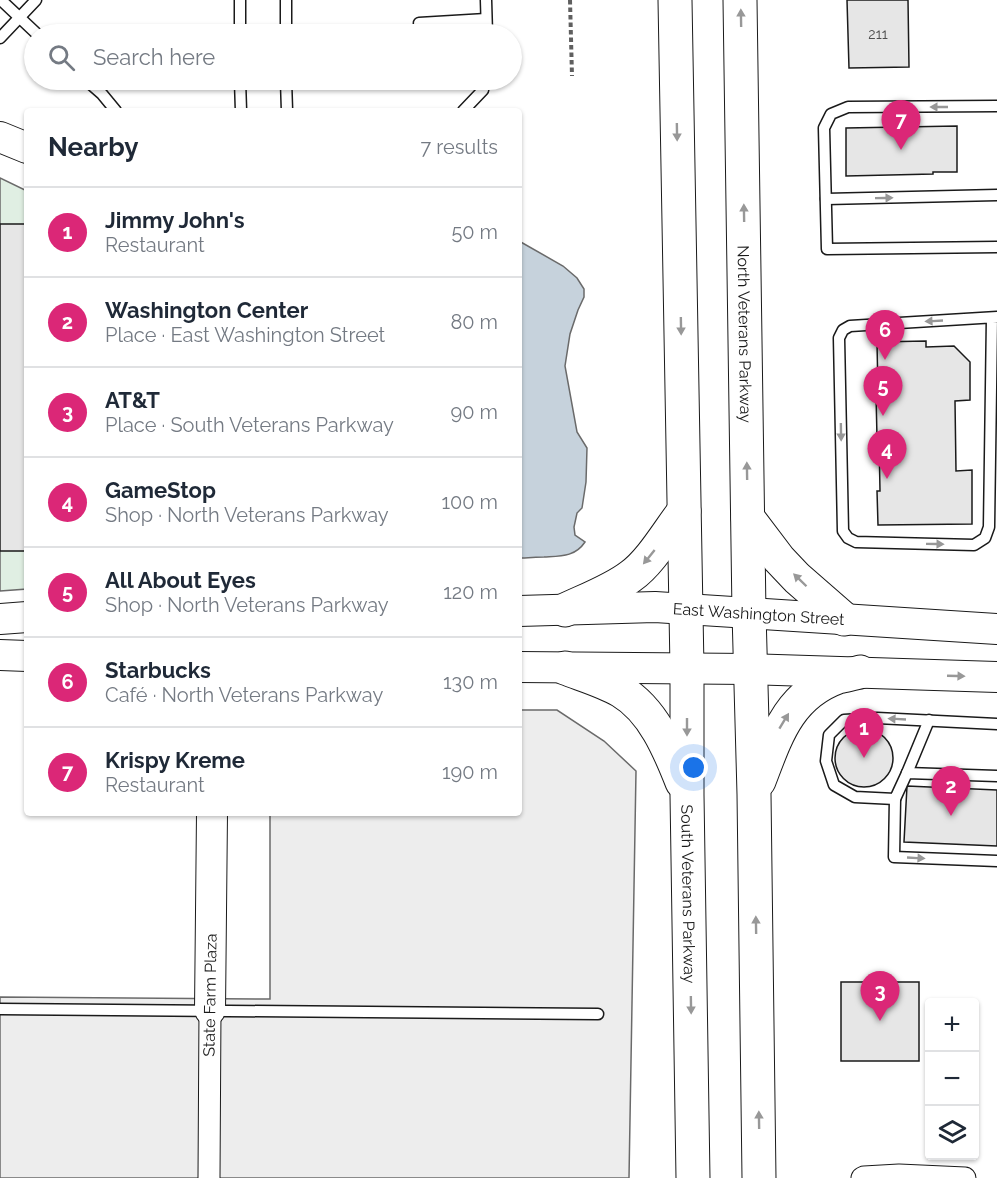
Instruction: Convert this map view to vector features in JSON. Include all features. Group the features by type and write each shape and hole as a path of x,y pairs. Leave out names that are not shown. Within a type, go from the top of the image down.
{"highway":[{"path":"675,0 685,608"},
{"name":"North Veterans Parkway","path":"740,0 750,669"},
{"path":"565,610 631,576 644,564 684,510"},
{"path":"748,518 779,559 797,578 844,619"},
{"name":"South Veterans Parkway","path":"685,608 693,1178"},
{"path":"565,668 620,690 633,699 650,718 668,748 687,795"},
{"path":"750,669 759,1178"},
{"path":"754,794 780,727 799,701 822,684 839,676 861,672"}],"main road":[{"path":"0,137 24,147"},
{"name":"East Washington Street","path":"522,611 685,608 997,629"},
{"path":"0,619 24,617"},
{"path":"0,655 24,656"},
{"path":"522,667 750,669 997,678"},
{"name":"State Farm Plaza","path":"210,1010 212,816"}],"street":[{"name":"State Farm Plaza","path":"208,1178 210,1010"},
{"path":"862,1178 899,1175 965,1178"}],"lane":[{"path":"1,0 26,24"},
{"path":"0,38 36,0"},
{"path":"240,0 240,24"},
{"path":"286,0 286,24"},
{"path":"486,0 486,24"},
{"path":"419,23 486,19"},
{"path":"97,90 114,108"},
{"path":"240,90 241,108"},
{"path":"286,90 287,108"},
{"path":"466,108 483,90"},
{"path":"997,106 848,107 831,114 824,128 827,249 997,247"},
{"path":"826,199 997,195"},
{"path":"995,318 993,492 989,527 985,538 974,545 856,542 848,538 843,531 839,338 843,330 850,326 995,318"},
{"path":"894,799 855,797 834,785 826,761 829,735 844,720 877,718 997,724"},
{"path":"929,720 894,799 894,857 997,861"},
{"path":"907,773 997,776"},
{"path":"0,1009 598,1014"}],"path":[{"path":"570,0 572,76"}],"green space":[{"path":"0,178 24,190 24,589 0,591"}],"shaded area":[{"path":"522,243 563,266 577,278 584,289 584,297 570,334 565,366 577,432 587,448 586,482 582,508 577,513 574,527 575,535 585,542 577,551 562,556 522,558"},
{"path":"522,710 557,710 604,741 636,771 629,1178 0,1178 0,997 270,999 270,816 522,816"}],"building":[{"path":"847,0 908,0 909,67 849,68"},
{"path":"957,126 957,172 846,176 846,128"},
{"path":"0,224 24,224 24,551 0,551"},
{"path":"926,341 926,347 954,346 970,362 970,400 955,401 956,471 972,470 972,524 878,525 877,491 880,491 876,393 878,393 877,342"},
{"path":"864,729 880,734 888,742 893,758 888,774 880,782 864,787 848,782 840,774 835,758 840,742 848,734"},
{"path":"907,786 997,790 997,846 904,842"},
{"path":"841,982 919,982 919,1061 841,1061"}],"place":[{"name":"Krispy Kreme","path":"901,150"},
{"name":"Starbucks","path":"885,360"},
{"name":"All About Eyes","path":"883,416"},
{"name":"GameStop","path":"887,479"},
{"name":"Jimmy John's","path":"864,758"},
{"name":"Washington Center","path":"951,816"},
{"name":"AT&T","path":"880,1021"}]}
